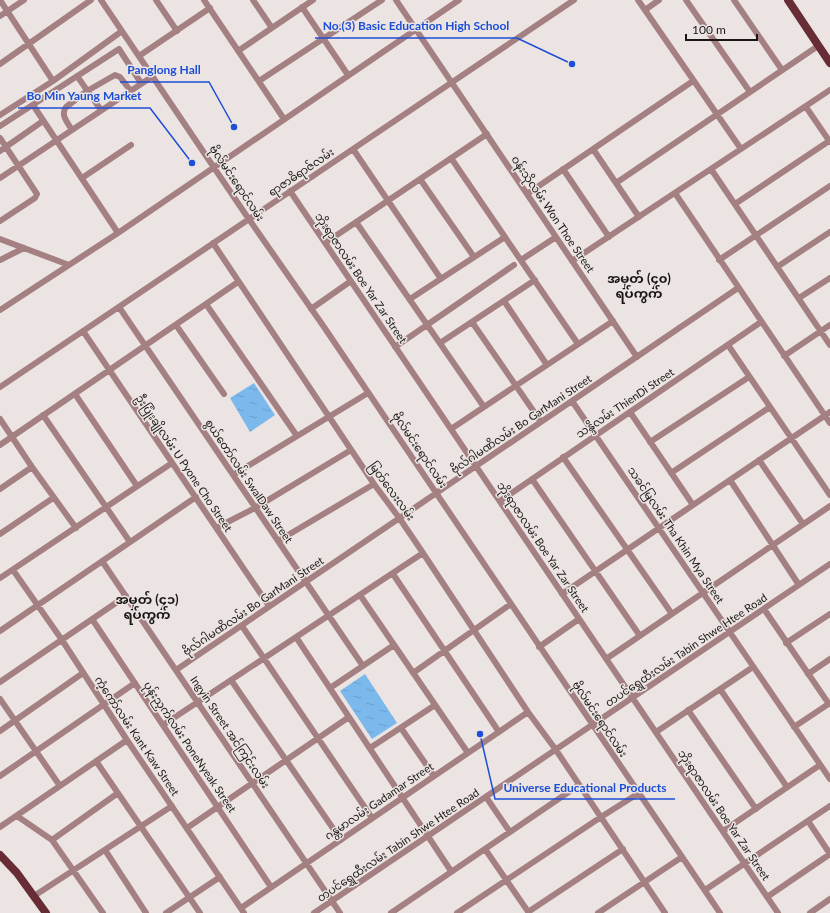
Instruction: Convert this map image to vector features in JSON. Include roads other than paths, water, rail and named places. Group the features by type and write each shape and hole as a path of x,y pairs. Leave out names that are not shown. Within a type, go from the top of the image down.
{"main road":[{"path":"788,0 830,63"},
{"path":"0,856 17,873 34,896 43,912"}],"street":[{"path":"0,0 53,81"},
{"path":"0,16 24,0"},
{"path":"0,64 91,0"},
{"name":"ဗိုလ်မင်းရောင်လမ်း","path":"101,0 215,170 437,493 720,913"},
{"path":"156,0 177,31"},
{"path":"204,0 284,119"},
{"path":"253,0 272,28"},
{"path":"300,0 303,7 348,75"},
{"path":"238,51 313,0"},
{"path":"259,81 382,0"},
{"name":"ဝန်းသိုလမ်း Won Thoe Street","path":"396,0 637,357"},
{"path":"0,310 215,170 284,119 459,0"},
{"name":"ရာဇာဓိရာဇ်လမ်း","path":"0,387 213,243 246,215 290,191 574,0"},
{"path":"638,0 741,149"},
{"path":"645,10 660,0"},
{"path":"686,0 750,92"},
{"path":"734,0 782,70"},
{"path":"139,56 210,8"},
{"path":"0,115 53,81 122,31"},
{"path":"616,183 818,46"},
{"path":"0,126 119,49 142,82"},
{"path":"72,130 63,110 87,91 115,74 120,77 130,90"},
{"path":"77,76 101,110"},
{"path":"0,178 153,76"},
{"path":"527,194 693,81"},
{"path":"572,261 830,90"},
{"path":"33,105 118,233"},
{"path":"735,204 830,141 806,107"},
{"path":"0,151 43,121"},
{"path":"326,243 486,134"},
{"path":"0,138 36,192 37,196 0,221"},
{"path":"82,178 131,145"},
{"path":"353,149 441,279"},
{"path":"593,149 638,217"},
{"path":"451,158 578,344"},
{"path":"563,169 609,237"},
{"path":"711,169 830,345"},
{"path":"420,179 474,257"},
{"path":"720,260 830,186"},
{"name":"ဘိုးရာဇာလမ်း Boe Yar Zar Street","path":"290,191 778,913"},
{"path":"675,193 784,356 828,414 830,423"},
{"path":"356,222 484,407"},
{"path":"777,267 830,232"},
{"path":"410,299 505,237"},
{"path":"521,260 556,237"},
{"path":"0,238 69,265"},
{"name":"မြတ်လေးလမ်း","path":"213,243 350,450 400,518 528,712 556,750 666,913"},
{"path":"0,260 24,248"},
{"path":"396,347 514,265"},
{"path":"799,298 830,278"},
{"path":"440,343 535,280"},
{"path":"311,309 351,281"},
{"path":"0,445 238,282"},
{"name":"ဗိုလ်ဂါမဏိလမ်း Bo GarMani Street","path":"176,670 738,288"},
{"path":"504,301 547,365"},
{"path":"206,304 297,436"},
{"name":"စွယ်တော်လမ်း SwalDaw Street","path":"119,307 363,666"},
{"path":"451,429 613,321"},
{"path":"472,322 541,422"},
{"name":"သန္ဒိလမ်း ThienDi Street","path":"500,501 761,322"},
{"path":"176,324 224,394"},
{"path":"784,356 830,325"},
{"name":"ဦးပြုံးချိုလမ်း U Pyone Cho Street","path":"83,331 269,606"},
{"path":"728,345 830,496"},
{"path":"650,442 749,377"},
{"path":"233,475 368,393"},
{"path":"75,394 137,486"},
{"name":"သခင်မြလမ်း Tha Khin Mya Street","path":"572,401 830,779"},
{"path":"671,473 770,407"},
{"path":"630,412 693,505"},
{"path":"562,594 828,414"},
{"path":"43,416 130,542"},
{"path":"0,420 53,498 76,528"},
{"path":"216,528 255,508 350,450"},
{"path":"564,457 672,614"},
{"path":"758,460 803,524"},
{"path":"0,578 172,463"},
{"path":"0,489 32,468"},
{"path":"532,479 640,636"},
{"path":"730,480 799,585"},
{"path":"278,541 374,484"},
{"path":"0,631 196,497"},
{"path":"0,534 53,498"},
{"path":"606,659 830,506"},
{"path":"163,725 423,553"},
{"name":"Ingyin Street အင်ကြင်းလမ်း","path":"102,561 340,913"},
{"name":"တပင်ရွှေထီးလမ်း Tabin Shwe Htee Road","path":"314,913 830,564"},
{"name":"ကံ့ကော်လမ်း Kant Kaw Street","path":"13,570 62,640 127,740 243,910"},
{"path":"393,574 499,732"},
{"path":"360,595 468,753"},
{"path":"0,682 126,596"},
{"path":"413,673 511,604"},
{"path":"764,609 829,704 794,727"},
{"path":"786,643 830,614"},
{"name":"ပုန်းညှက်လမ်း PoneNyeak Street","path":"92,619 271,887"},
{"path":"539,646 579,619"},
{"path":"242,626 372,818"},
{"path":"296,637 451,871"},
{"path":"330,688 394,645"},
{"path":"808,674 830,660"},
{"path":"656,732 753,667"},
{"path":"0,731 83,674"},
{"path":"231,680 341,840"},
{"path":"0,776 135,683"},
{"path":"720,689 787,787"},
{"path":"0,699 60,786"},
{"path":"370,748 435,705"},
{"path":"688,710 756,809"},
{"name":"ဂန္တမာလမ်း Gadamar Street","path":"243,910 271,887 528,712"},
{"path":"187,828 349,717"},
{"path":"401,728 434,776"},
{"path":"0,827 127,740"},
{"path":"96,761 200,913"},
{"path":"723,831 820,765"},
{"path":"391,913 579,785"},
{"path":"457,913 639,793"},
{"path":"52,840 118,794"},
{"path":"486,797 510,832"},
{"path":"34,896 172,806"},
{"path":"705,890 830,806"},
{"path":"17,816 52,840 103,913"},
{"path":"767,897 830,854 808,821"},
{"path":"485,849 528,912 622,849"},
{"path":"105,850 146,913"},
{"path":"598,913 682,857"},
{"path":"166,913 220,877"},
{"path":"810,913 830,900"}],"water":[{"path":"254,383 275,415 250,432 230,398"},
{"path":"365,674 397,723 372,739 340,691"}],"place":[{"name":"No.(3) Basic Education High School","path":"572,64"},
{"name":"Panglong Hall","path":"234,127"},
{"name":"Bo Min Yaung Market","path":"192,163"},
{"name":"Universe Educational Products","path":"480,734"}],"district":[{"name":"အမှတ် (၄၀) ရပ်ကွက်","path":"639,286"},
{"name":"အမှတ် (၄၁) ရပ်ကွက်","path":"147,606"}]}
